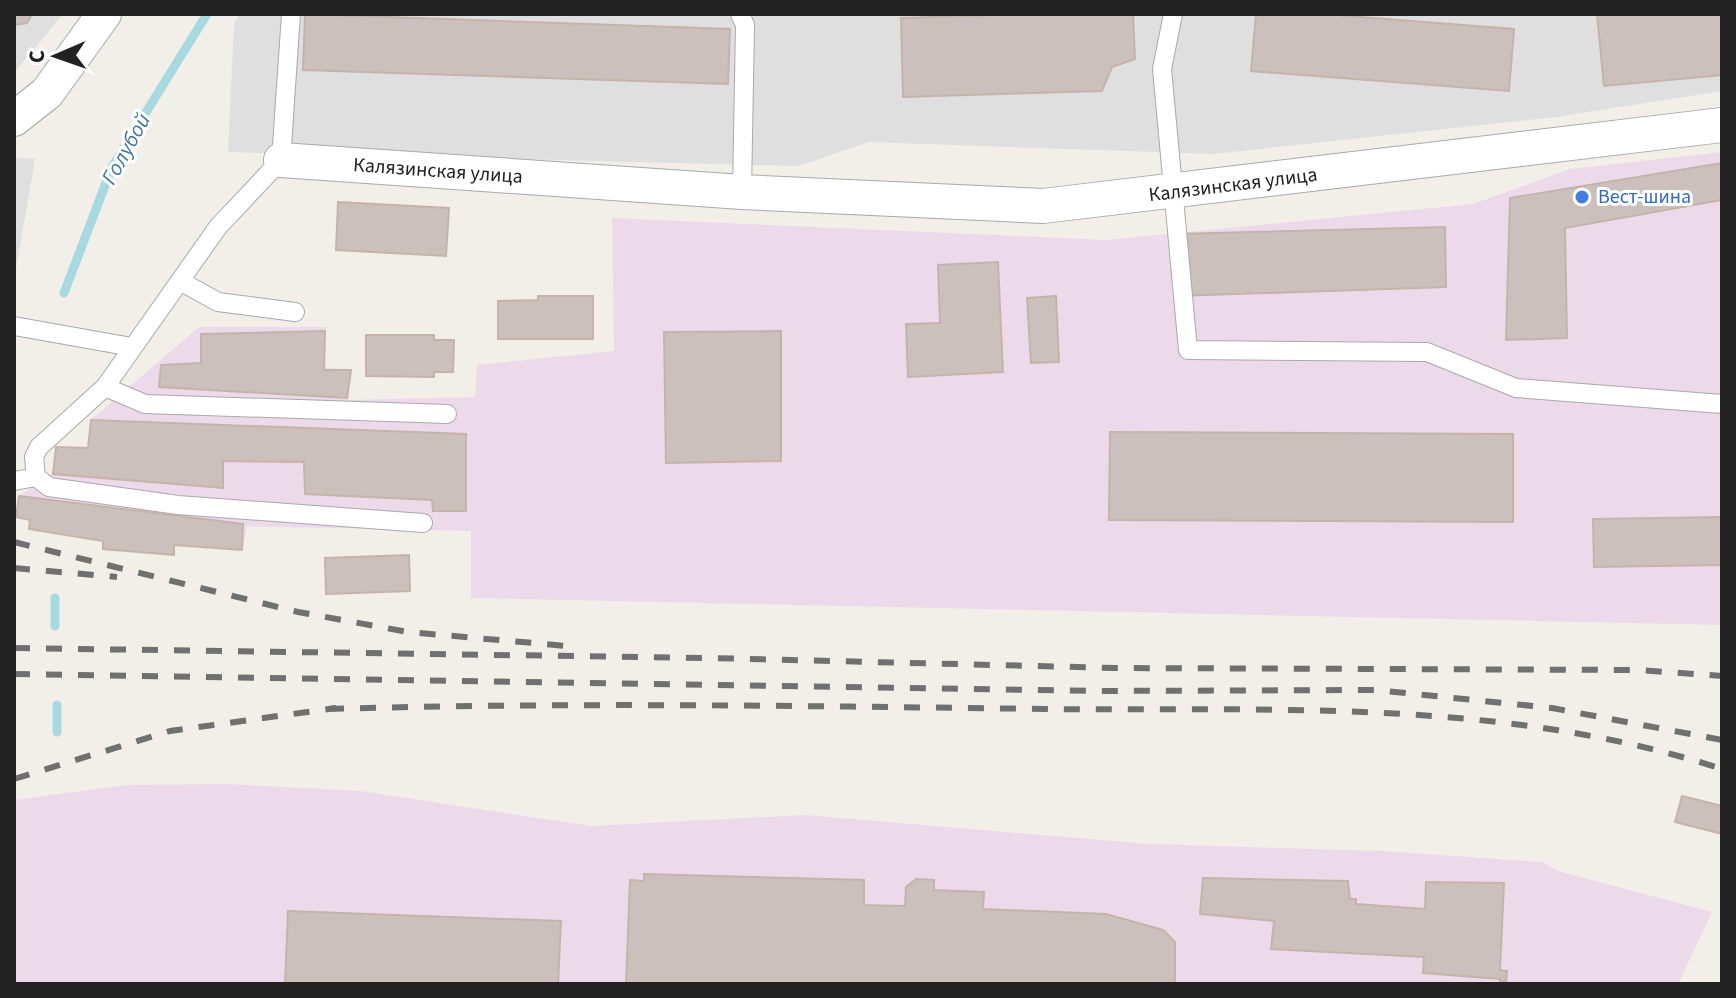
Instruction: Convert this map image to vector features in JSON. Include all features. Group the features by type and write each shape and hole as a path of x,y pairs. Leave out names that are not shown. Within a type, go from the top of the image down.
{"street":[{"path":"14,119 47,93 104,14"},
{"name":"Калязинская улица","path":"281,160 742,192 1043,206 1722,125"}],"lane":[{"path":"291,14 281,160 218,227 105,387 39,447 34,457 36,477 49,487 178,505 423,523"},
{"path":"740,14 745,25 742,192"},
{"path":"1173,14 1162,69 1188,350 1427,352 1516,388 1722,404"},
{"path":"180,281 218,302 295,312"},
{"path":"14,326 132,347"},
{"path":"105,387 145,404 447,414"},
{"path":"14,481 36,477"}],"shaded area":[{"path":"14,14 63,14 14,73"},
{"path":"239,14 1722,14 1722,91 1556,117 1213,154 869,142 799,166 228,152 234,24"},
{"path":"1722,152 1722,625 471,598 471,531 247,526 242,550 174,545 174,555 103,549 103,541 29,529 30,520 16,517 19,496 52,474 56,447 88,448 91,420 199,327 326,327 324,368 350,369 349,400 475,397 477,365 614,351 612,218 1106,240 1473,204 1570,169"},
{"path":"14,158 35,159 14,281"},
{"path":"227,784 360,791 591,826 805,815 1149,844 1382,851 1542,862 1558,871 1712,912 1678,984 14,984 14,800 126,785"}],"building":[{"path":"14,14 32,14 27,23 14,25"},
{"path":"305,14 730,29 728,84 303,70"},
{"path":"1133,14 1135,59 1112,67 1102,91 903,97 901,18"},
{"path":"1256,14 1322,14 1514,29 1509,91 1251,71"},
{"path":"1597,14 1722,14 1722,75 1604,86"},
{"path":"1722,163 1722,200 1565,228 1567,338 1506,340 1510,198"},
{"path":"338,202 449,208 446,256 336,250"},
{"path":"1445,227 1446,287 1178,296 1176,234"},
{"path":"998,262 1003,372 908,377 906,324 940,323 938,265"},
{"path":"538,296 593,296 593,339 498,339 498,301 538,300"},
{"path":"1056,296 1059,362 1031,363 1027,298"},
{"path":"325,331 324,370 351,370 347,398 159,387 161,365 201,363 201,334"},
{"path":"781,331 781,461 666,463 664,332"},
{"path":"366,335 434,335 434,340 454,340 453,372 434,372 434,377 366,376"},
{"path":"91,420 466,434 466,511 433,511 432,500 305,494 304,462 223,461 223,488 53,474 56,447 88,448"},
{"path":"1110,432 1513,434 1513,522 1109,520"},
{"path":"19,496 243,524 242,550 174,545 174,555 103,549 103,541 29,529 30,520 16,517"},
{"path":"1722,517 1722,565 1594,567 1593,519"},
{"path":"409,555 410,591 326,594 325,558"},
{"path":"1682,796 1722,806 1722,834 1675,822"},
{"path":"644,874 864,880 864,905 905,906 906,887 916,879 934,880 934,890 984,892 983,909 1106,914 1163,930 1175,942 1175,984 626,984 630,880 644,881"},
{"path":"1203,878 1348,881 1350,899 1356,899 1356,904 1425,909 1426,882 1504,883 1500,970 1507,971 1506,982 1423,973 1424,957 1271,949 1274,921 1200,914"},
{"path":"288,911 561,921 558,984 285,984"}],"waterway":[{"name":"Голубой","path":"64,293 112,167 207,14"},
{"name":"Голубой","path":"55,598 55,626"},
{"name":"Голубой","path":"57,705 57,732"}],"railway":[{"path":"14,542 298,612 408,632 567,646"},
{"path":"14,568 117,577"},
{"path":"14,648 709,658 1116,668 1638,670 1722,676"},
{"path":"14,674 1096,691 1376,690 1552,708 1722,740"},
{"path":"328,709 686,705 1387,713 1472,719 1556,730 1640,746 1722,769"},
{"path":"14,779 170,731 336,708"}],"place":[{"name":"Вест-шина","path":"1582,197"}]}
